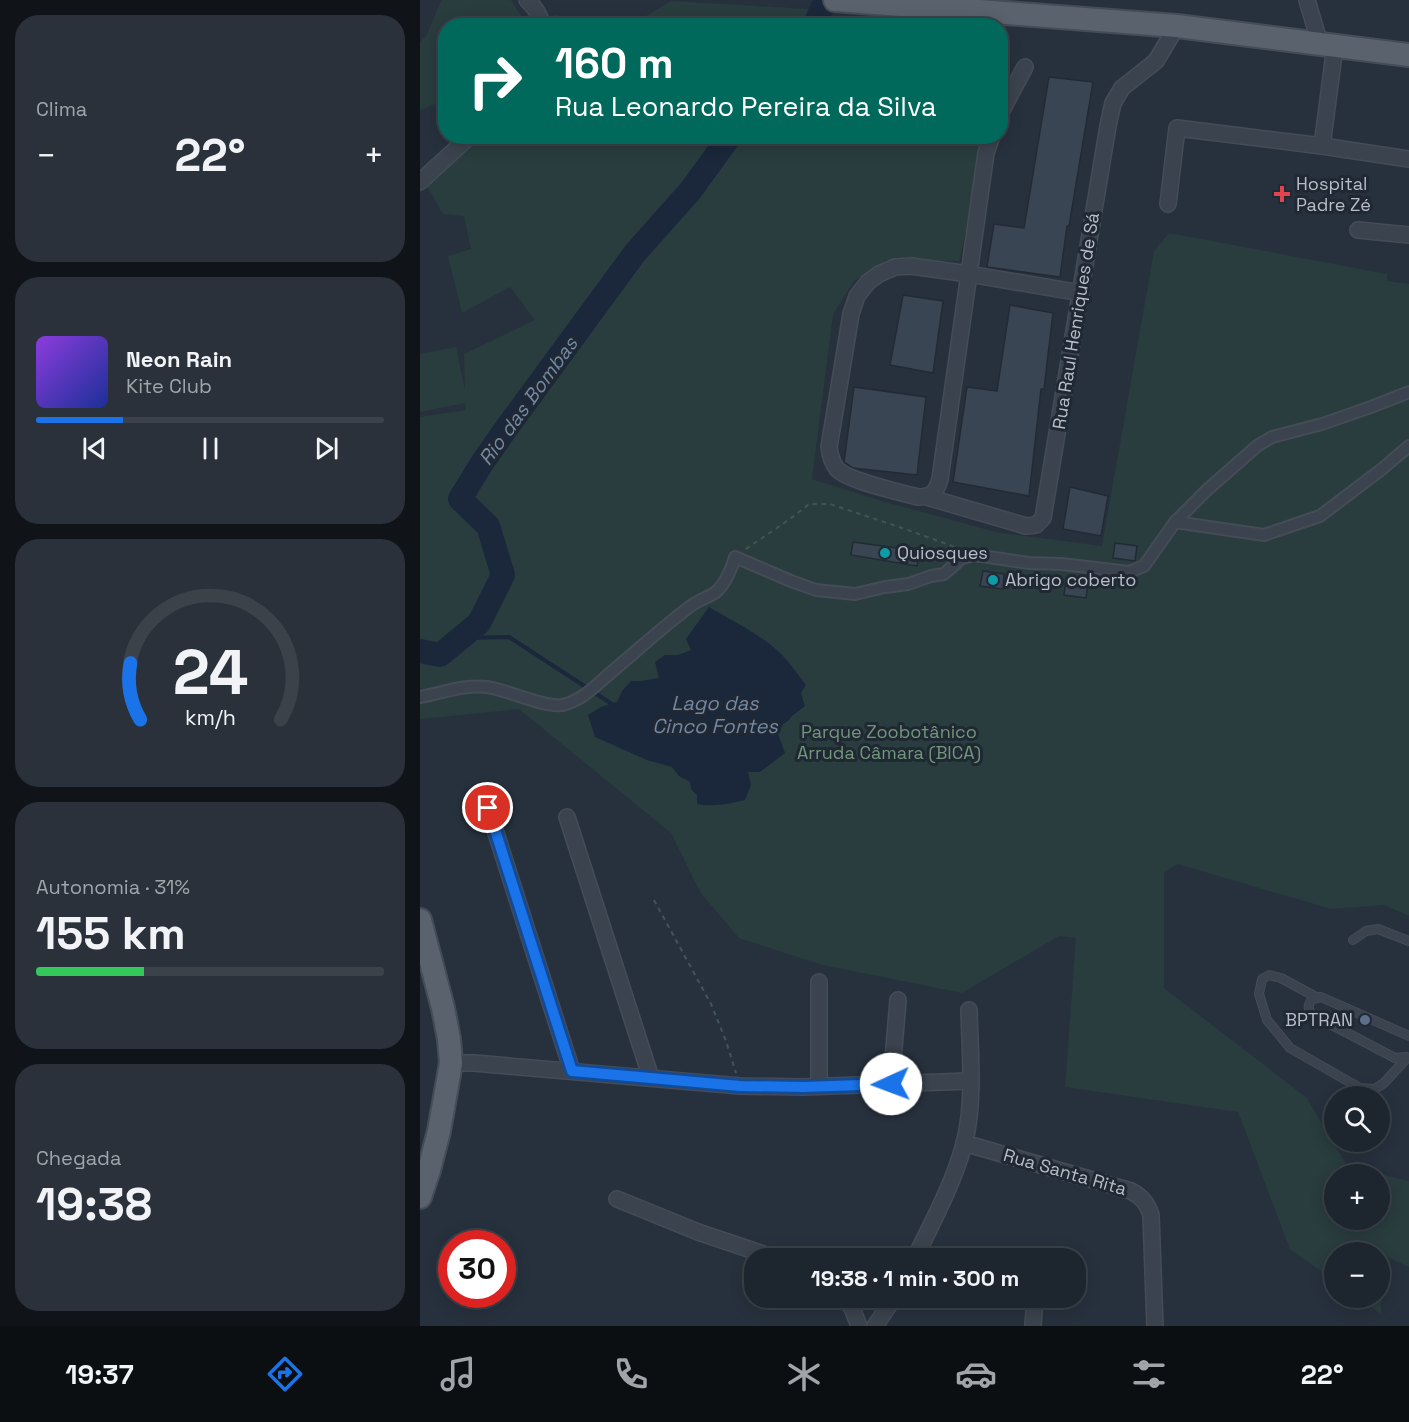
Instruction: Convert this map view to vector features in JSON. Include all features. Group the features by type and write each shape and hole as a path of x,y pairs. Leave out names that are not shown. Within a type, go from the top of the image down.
{"main road":[{"path":"835,0 1177,26 1409,55"},
{"path":"420,920 443,1008 451,1063 439,1131 420,1197"}],"street":[{"path":"526,0 535,8 540,18"},
{"path":"1307,0 1327,45 1322,146"},
{"name":"Rua Raul Henriques de Sá","path":"927,497 1026,526 1036,525 1043,518 1113,103 1122,88 1156,61 1177,26"},
{"path":"1008,99 1025,67"},
{"path":"1168,204 1176,128 1409,159"},
{"path":"420,182 461,144"},
{"path":"989,144 986,153 969,274 940,479 938,488 927,497 918,497 851,478 835,467 829,447 851,314 857,296 868,282 879,274 895,267 911,266 969,274 1081,292"},
{"path":"1358,231 1409,235"},
{"path":"420,697 467,686 511,692 548,704 560,705 573,702 693,604 716,592 732,570 735,557 816,590 855,594 908,584 944,574 962,558 975,555 1029,564 1062,564 1129,572 1144,566 1175,522 1207,490 1248,454 1272,437 1322,424 1409,392"},
{"path":"1175,522 1264,535 1320,516 1409,446"},
{"path":"488,808 572,1071"},
{"path":"567,817 651,1078"},
{"path":"819,982 819,1086"},
{"path":"891,1084 898,1000"},
{"path":"920,1248 932,1225 964,1143 969,1111 969,1011"},
{"path":"451,1063 474,1063 740,1086 970,1081"},
{"name":"Rua Santa Rita","path":"964,1143 1131,1191 1141,1196 1147,1203 1151,1215 1155,1326"},
{"path":"617,1200 745,1248"},
{"path":"852,1308 859,1326"},
{"path":"875,1326 887,1308"},
{"path":"1033,1326 1034,1308"}],"lane":[{"path":"1353,940 1366,931 1378,928 1409,941"},
{"path":"1408,1057 1384,1083 1375,1089 1360,1088 1290,1048 1267,1020 1259,994 1262,979 1269,975 1281,978 1316,997 1330,1000 1409,1036"},
{"path":"1316,997 1309,1004 1313,1015 1395,1058 1408,1057"}],"path":[{"path":"735,557 810,504 830,504 975,555"},
{"path":"654,900 711,1004 726,1041 740,1086"}],"green space":[{"path":"511,0 523,18 438,18 438,103 420,110 420,42 426,36 441,1"},
{"path":"671,1 808,9 818,18 642,18"},
{"path":"554,15 584,18 553,18"},
{"name":"Parque Zoobotânico Arruda Câmara (BICA)","path":"471,144 987,144 959,261 886,260 854,281 833,314 812,479 878,500 996,532 1102,546 1154,251 1169,233 1387,274 1387,281 1409,284 1409,916 1384,905 1331,909 1178,864 1164,872 1164,988 1307,1098 1324,1127 1324,1152 1339,1152 1346,1164 1324,1164 1324,1230 1390,1230 1390,1176 1409,1181 1409,1267 1390,1258 1390,1242 1324,1242 1324,1273 1290,1249 1238,1112 1065,1087 1076,938 1059,936 962,993 823,965 739,938 700,892 671,833 519,709 420,719 420,417 466,410 465,403 420,412 420,354 456,347 465,391 464,354 535,320 510,287 462,313 448,256 471,249 464,216 443,214 427,186"},
{"name":"Parque Zoobotânico Arruda Câmara (BICA)","path":"1372,1308 1381,1308 1381,1314"}],"water":[{"name":"Lago das Cinco Fontes","path":"709,607 766,641 782,655 806,685 801,693 805,706 783,724 778,734 785,753 760,772 748,772 751,785 745,800 727,804 703,805 697,804 697,795 691,789 690,782 679,776 672,767 647,760 595,737 588,715 601,707 617,702 622,691 631,681 659,678 655,662 665,655 678,655 691,650 686,639"}],"building":[{"path":"1049,77 1093,82 1060,277 987,267 994,224 1024,228"},
{"path":"903,295 943,301 933,373 890,365"},
{"path":"1010,305 1053,313 1044,389 1041,389 1029,496 953,482 967,387 997,391"},
{"path":"854,387 926,397 917,475 853,468 844,462"},
{"path":"1070,487 1108,496 1101,536 1063,529"},
{"name":"Quiosques","path":"853,542 919,551 917,566 851,555"},
{"path":"1115,543 1137,546 1135,561 1113,558"},
{"name":"Abrigo coberto","path":"983,571 1004,574 1003,589 980,586"},
{"path":"1066,580 1088,583 1086,598 1064,595"}],"waterway":[{"name":"Rio das Bombas","path":"818,18 826,0"},
{"name":"Rio das Bombas","path":"420,651 440,655 479,623 503,575 488,526 460,499 508,426 635,253 691,190 724,144"},
{"path":"461,638 509,637 615,706"}],"place":[{"name":"Hospital Padre Zé","path":"1282,194"},
{"name":"Quiosques","path":"885,553"},
{"name":"Abrigo coberto","path":"993,580"},
{"name":"BPTRAN","path":"1365,1020"}],"route":[{"path":"488,808 572,1071 740,1086 803,1087 891,1084"}]}
